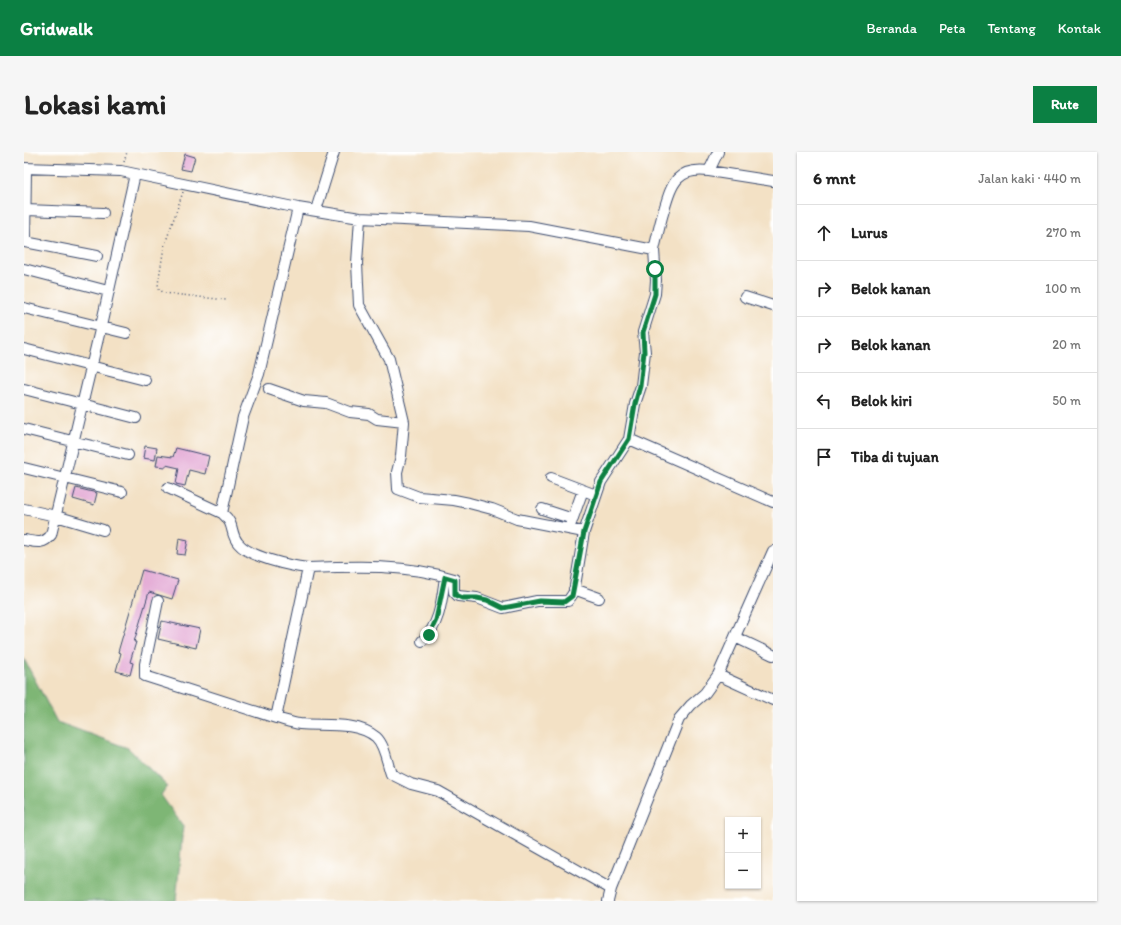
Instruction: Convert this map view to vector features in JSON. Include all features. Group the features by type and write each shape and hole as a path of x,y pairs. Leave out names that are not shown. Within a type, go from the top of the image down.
{"street":[{"path":"316,210 334,152"},
{"path":"709,171 718,152"},
{"path":"97,256 24,242 26,210 25,168 121,171 298,208 360,218 529,226 654,250"},
{"path":"168,488 222,513 230,520 236,540 241,546 276,563 308,568 382,567 419,571 455,580 455,595 462,598 487,600 503,608 540,601 564,602 572,596 584,532 601,482 629,439 635,404 640,386 644,352 643,332 655,294 656,280 654,250 670,188 674,182 686,172 692,170 709,171 773,181"},
{"path":"24,540 40,543 46,541 51,535 92,367 135,174"},
{"path":"222,513 243,417 259,374 298,208"},
{"path":"26,210 103,213"},
{"path":"360,218 357,263 359,305 389,359 404,422 401,456 397,472 398,489 414,496 469,503 492,509 517,519 584,532"},
{"path":"24,269 108,291"},
{"path":"745,297 773,306"},
{"path":"24,308 126,333"},
{"path":"24,349 145,380"},
{"path":"24,389 136,418"},
{"path":"269,389 304,401 326,403 350,412 369,414 377,419 404,422"},
{"path":"24,429 128,455"},
{"path":"629,439 773,502"},
{"path":"24,468 122,492"},
{"path":"551,478 596,495"},
{"path":"542,508 572,522 583,490"},
{"path":"24,509 56,516 103,530"},
{"path":"608,901 611,889 679,719 691,705 705,693 718,676 773,551"},
{"path":"276,718 308,568"},
{"path":"422,641 433,628 440,604 445,577"},
{"path":"574,589 599,598"},
{"path":"158,601 145,664 145,676 298,724 348,726 367,731 377,738 383,748 391,774 411,784 438,792 611,889"},
{"path":"735,637 773,655"},
{"path":"718,676 773,700"}],"path":[{"path":"186,185 164,247 158,284 159,289 164,293 226,300"}],"green space":[{"path":"24,659 57,722 128,748 167,786 161,795 183,826 176,901 24,901"}],"building":[{"path":"185,154 195,157 191,171 181,169"},
{"path":"145,446 157,448 155,460 143,458"},
{"path":"176,448 209,456 205,474 189,470 185,486 176,484 179,468 166,465 166,467 156,466 158,455 173,457"},
{"path":"76,488 97,493 94,505 73,499"},
{"path":"179,538 188,540 185,555 177,554"},
{"path":"142,570 178,580 172,599 149,592 134,642 136,642 130,662 133,663 130,675 116,671 121,653 118,652"},
{"path":"162,621 200,629 196,648 158,639"}],"route":[{"path":"429,635 436,620 445,577 453,578 455,580 455,595 462,598 487,600 503,608 540,601 564,602 568,601 572,596 574,592 584,532 601,482 629,439 635,404 640,386 644,352 643,332 655,294 655,269"}]}
